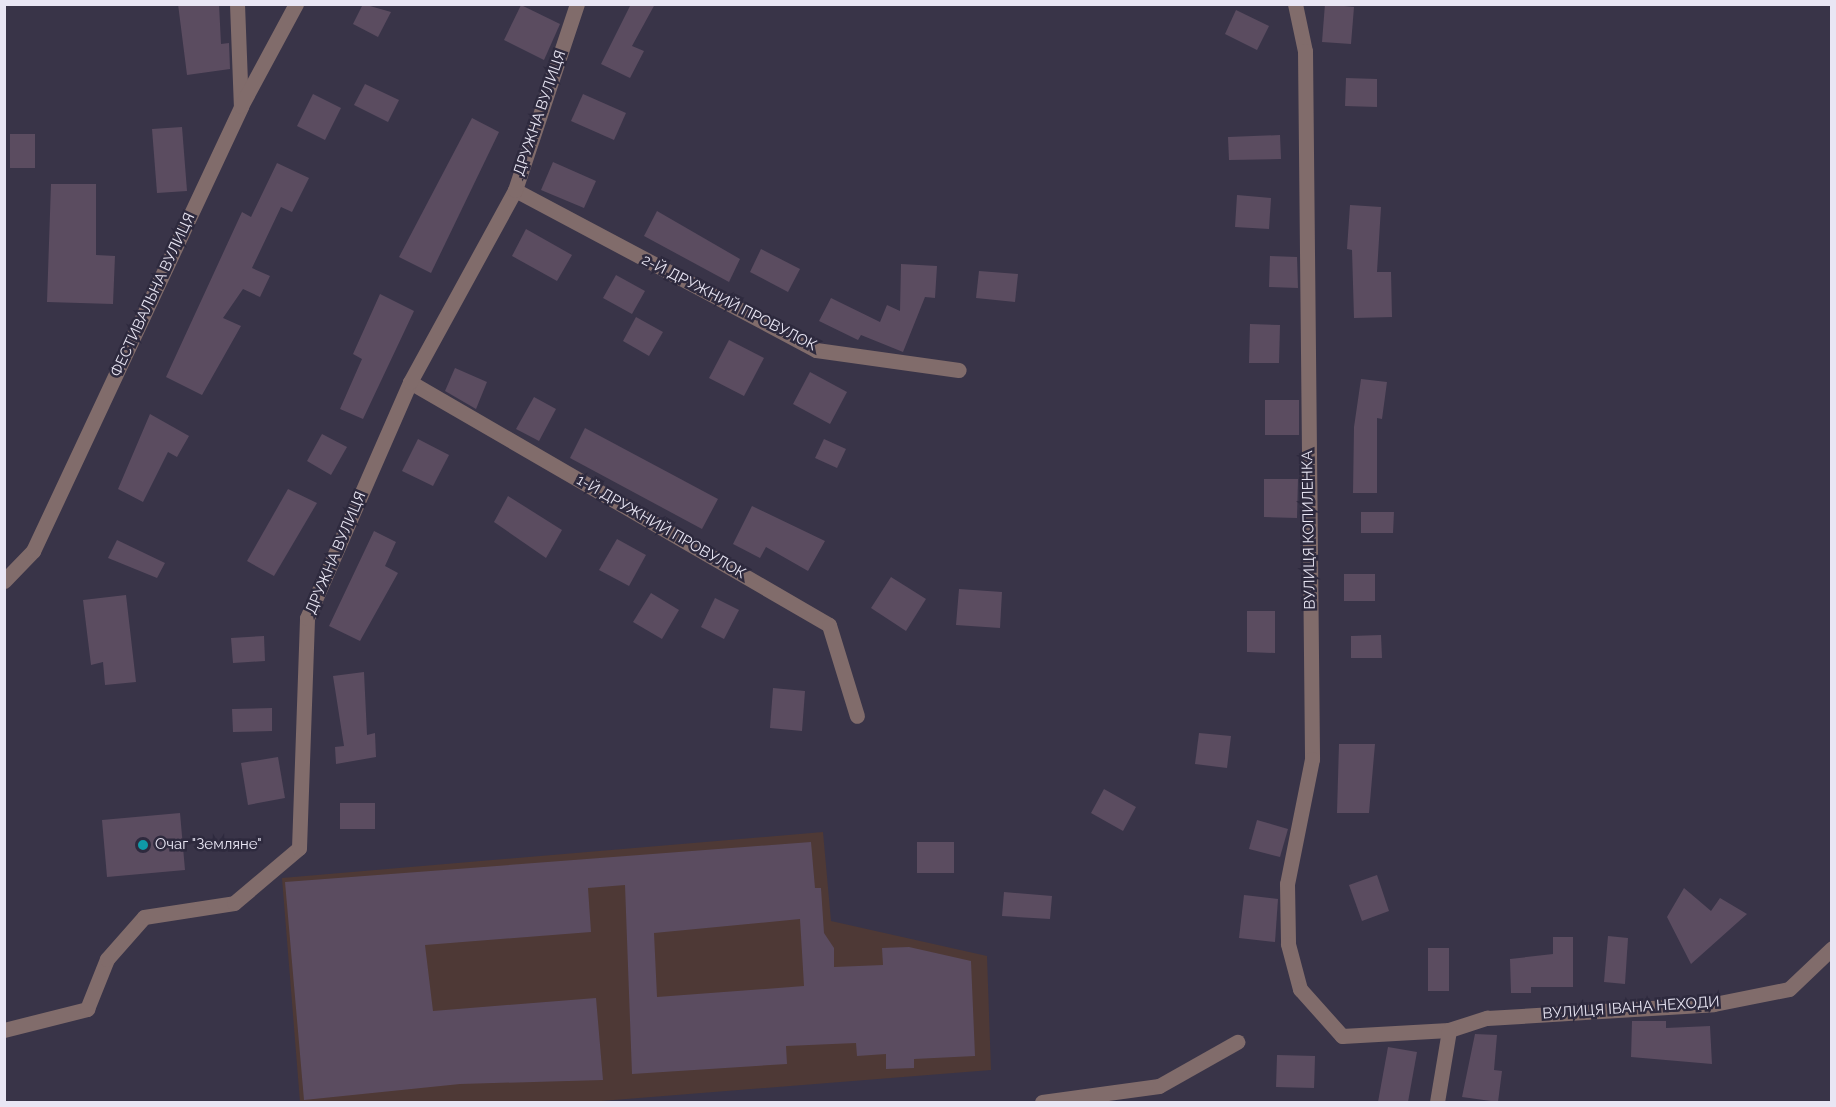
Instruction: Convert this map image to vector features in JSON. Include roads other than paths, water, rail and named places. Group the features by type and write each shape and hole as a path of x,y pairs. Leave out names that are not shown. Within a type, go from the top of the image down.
{"street":[{"path":"237,4 241,106"},
{"name":"ФЕСТИВАЛЬНА ВУЛИЦЯ","path":"4,581 33,551 241,106 296,4"},
{"name":"ДРУЖНА ВУЛИЦЯ","path":"4,1030 87,1009 107,959 144,917 234,903 299,848 307,618 410,382 515,190 577,4"},
{"name":"ВУЛИЦЯ КОПИЛЕНКА","path":"1295,4 1305,51 1312,759 1287,884 1288,944 1300,989 1342,1036"},
{"name":"2-Й ДРУЖНИЙ ПРОВУЛОК","path":"515,190 816,350 959,370"},
{"name":"1-Й ДРУЖНИЙ ПРОВУЛОК","path":"410,382 829,625 857,716"},
{"name":"ВУЛИЦЯ ІВАНА НЕХОДИ","path":"1342,1036 1449,1030 1487,1018 1714,1004 1789,988 1832,948"},
{"path":"1437,1102 1449,1030"},
{"path":"1042,1102 1160,1086 1237,1042"}],"place":[{"name":"Очаг \"Земляне\"","path":"143,845"}]}
